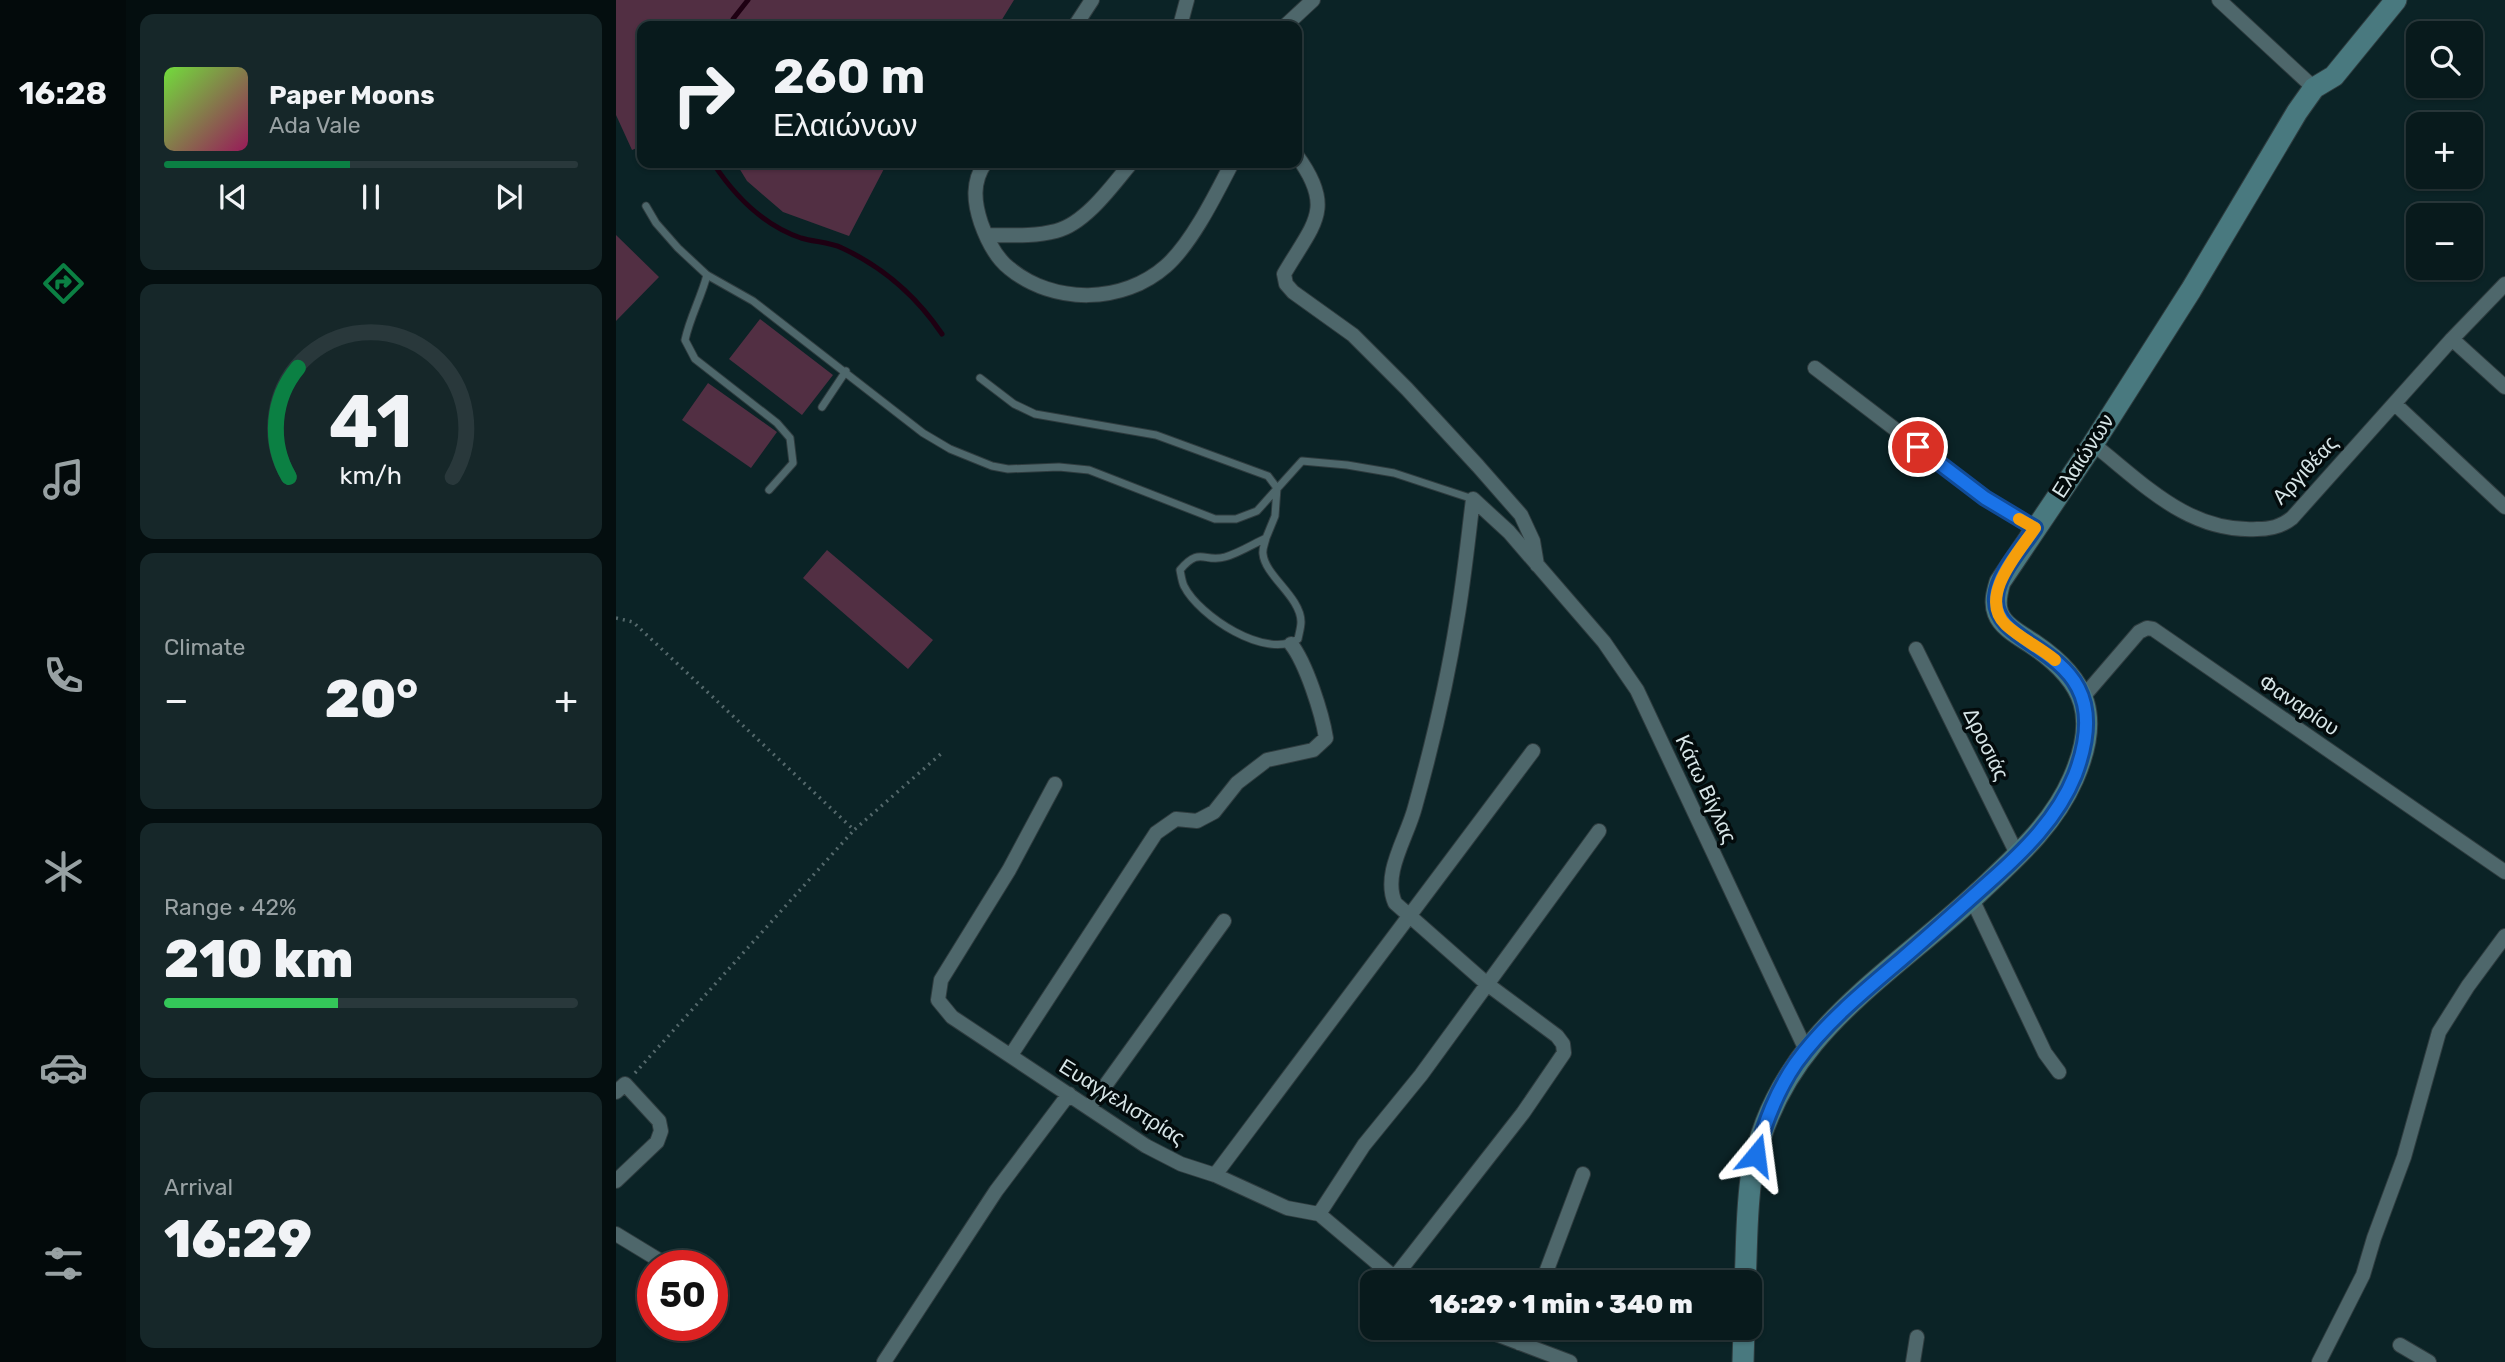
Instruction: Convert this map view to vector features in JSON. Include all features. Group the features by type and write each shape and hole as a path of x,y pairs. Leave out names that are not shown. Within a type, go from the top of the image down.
{"main road":[{"name":"Ελαιώνων","path":"1746,1270 1750,1186 1756,1155 1771,1108 1795,1065 1835,1017 2018,856 2058,807 2075,775 2087,729 2087,711 2083,697 2064,669 2007,626 1997,612 1996,596 2000,582 2093,444 2191,290 2282,134 2314,88 2334,76 2396,0"},
{"path":"1744,1340 1744,1362"}],"street":[{"path":"1078,21 1092,0"},
{"path":"1181,21 1187,0"},
{"path":"1290,21 1313,0"},
{"path":"2219,0 2314,88"},
{"path":"1302,164 1317,190 1319,202 1314,222 1284,274 1286,284 1293,292 1353,335 1478,466 1521,515 1528,528 1538,565"},
{"path":"982,168 975,188 976,210 995,252 1007,267 1038,285 1069,294 1093,295 1127,288 1152,276 1177,255 1215,197 1230,168"},
{"path":"986,235 1035,235 1059,231 1076,221 1098,202 1127,168"},
{"name":"Αργιθέας","path":"2093,444 2176,508 2199,521 2230,529 2280,526 2292,518 2452,339 2505,284"},
{"path":"2452,339 2505,387"},
{"path":"1815,368 1977,492 2035,528"},
{"path":"2395,404 2505,507"},
{"path":"1405,1270 1523,1113 1564,1053 1563,1044 1557,1036 1486,984 1395,903 1390,891 1391,876 1414,810 1434,731 1457,620 1474,499"},
{"name":"Κάτω Βίγλας","path":"1474,499 1509,532 1604,642 1637,690 1806,1050"},
{"name":"Φαναρίου","path":"2083,697 2139,632 2150,628 2505,872"},
{"path":"1011,1055 1156,833 1176,819 1197,821 1214,812 1237,783 1267,760 1313,750 1326,738 1323,719 1300,656 1291,644"},
{"name":"Δροσιάς","path":"1916,649 2018,856"},
{"path":"1215,1175 1533,751"},
{"name":"Ευαγγελιστρίας","path":"1055,784 1009,870 941,980 938,1000 952,1017 1146,1146 1181,1164 1215,1175 1287,1208 1319,1214"},
{"path":"1385,1270 1319,1214 1364,1145 1421,1075 1599,831"},
{"path":"1972,899 2045,1053 2059,1072"},
{"path":"1089,1108 1224,921"},
{"path":"2319,1362 2363,1275 2404,1157 2440,1032 2468,986 2505,936"},
{"path":"616,1181 657,1142 661,1131 659,1121 620,1088"},
{"path":"884,1362 996,1191 1069,1094"},
{"path":"1547,1270 1583,1174"},
{"path":"616,1234 642,1250"},
{"path":"1913,1362 1917,1337"},
{"path":"1511,1340 1570,1362"},
{"path":"2400,1345 2429,1362"}],"lane":[{"path":"646,206 656,223 707,275 753,301 923,433 950,449 992,466 1008,469 1059,467 1089,470 1215,519 1236,519 1257,511 1302,461 1394,473 1474,499"},
{"path":"707,275 701,300 689,321 685,340 695,359 777,423 790,438 793,463 769,490"},
{"path":"822,407 846,371"},
{"path":"980,378 1014,404 1035,414 1156,435 1268,476 1277,488 1275,516 1262,553 1268,568 1296,606 1301,621 1298,639 1291,644 1274,646 1252,642 1203,610 1184,586 1180,570 1189,559 1204,555 1223,558 1266,538"}],"path":[{"path":"616,618 633,622 854,830"},
{"path":"620,1088 854,830 943,752"}],"shaded area":[{"path":"616,0 1014,0 1001,21 637,21 637,148 632,150 616,115"},
{"path":"739,168 884,168 849,236 783,212 747,181"},
{"path":"616,235 659,277 616,321"},
{"path":"760,319 833,375 802,415 729,359"},
{"path":"708,383 777,432 751,468 682,420"},
{"path":"827,550 933,640 908,669 803,578"}],"waterway":[{"path":"733,21 748,0"},
{"path":"717,168 751,208 774,225 801,238 842,248 885,274 922,308 942,334"}],"slow traffic":[{"path":"2019,519 2035,528 2000,582 1996,596 1997,612 2007,626 2055,660"}],"route":[{"path":"1756,1155 1765,1122 1777,1095 1806,1050 1835,1017 2018,856 2063,799 2075,775 2085,743 2087,711 2082,693 2064,669 2007,626 1997,612 1996,596 2000,582 2035,528 1985,498 1918,447"}]}
